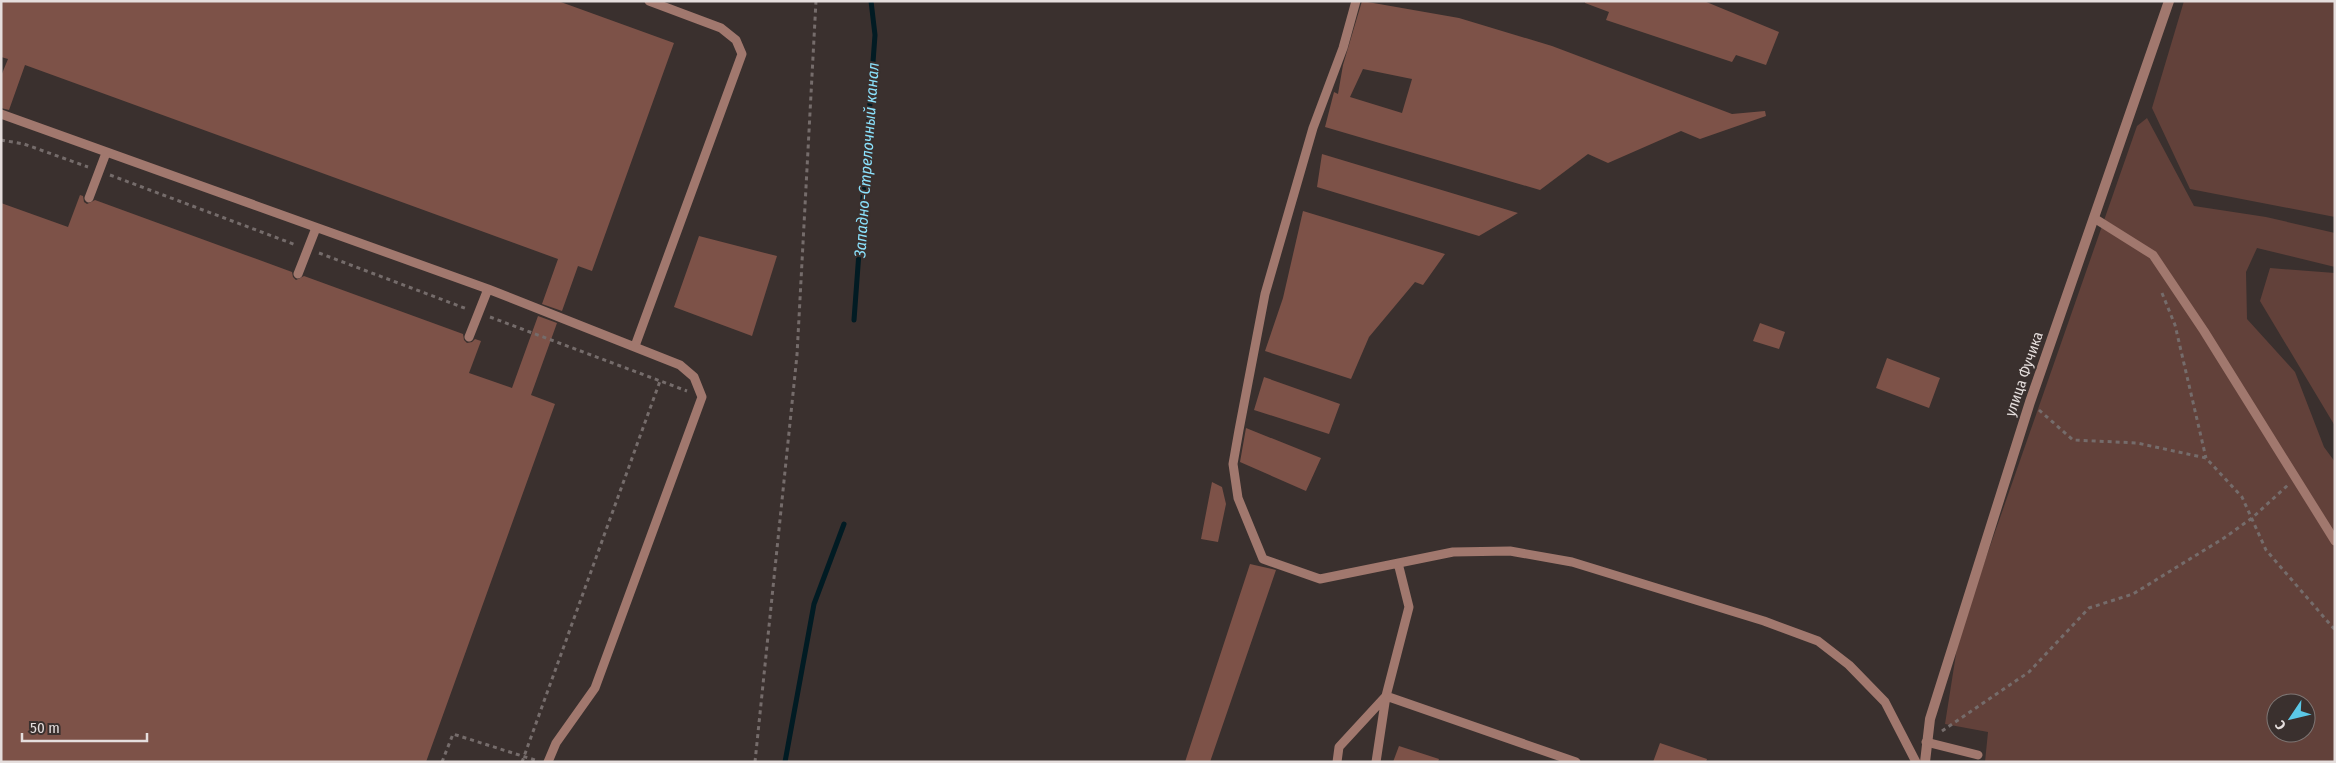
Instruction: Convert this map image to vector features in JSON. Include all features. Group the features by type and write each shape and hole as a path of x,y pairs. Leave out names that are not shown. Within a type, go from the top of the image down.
{"street":[{"name":"улица Фучика","path":"1925,762 1930,719 2030,402 2168,1"}],"lane":[{"path":"635,346 742,54 736,40 721,28 649,1"},
{"path":"1356,1 1343,48 1313,128 1265,294 1233,464 1238,498 1263,559 1320,579 1453,552 1510,551 1572,562 1764,621 1818,642 1849,665 1885,702 1916,762"},
{"path":"1,114 488,290 680,365 694,377 702,397 595,688 556,743 548,762"},
{"path":"89,198 106,153"},
{"path":"2094,218 2153,255 2204,331 2335,541"},
{"path":"298,274 316,228"},
{"path":"470,337 488,290"},
{"path":"1376,762 1386,696 1409,607 1398,563"},
{"path":"1336,762 1339,747 1386,696"},
{"path":"1386,696 1576,762"},
{"path":"1926,742 1978,756"}],"path":[{"path":"754,762 797,355 816,1"},
{"path":"1,140 24,144 99,171 702,397"},
{"path":"2161,292 2175,325 2206,458 2242,497 2266,550 2335,630"},
{"path":"522,762 660,381"},
{"path":"2030,402 2073,440 2137,443 2206,458"},
{"path":"1926,742 2029,672 2089,608 2133,594 2224,538 2252,518 2296,478"},
{"path":"442,762 453,734 540,762"}],"shaded area":[{"path":"2184,1 2335,1 2335,217 2190,189 2152,108"},
{"path":"2147,118 2194,206 2266,217 2335,233 2335,267 2257,248 2246,272 2247,319 2295,372 2324,447 2335,462 2335,762 1985,762 1988,732 1945,724 1959,635 2137,126"},
{"path":"2270,268 2335,273 2335,426 2260,301"}],"building":[{"path":"1,1 558,1 674,43 592,271 578,266 562,311 542,304 558,259 25,65 9,110 1,108 1,76 8,59 1,57"},
{"path":"1362,1 1459,18 1552,46 1732,114 1765,111 1766,116 1700,139 1681,131 1608,163 1588,154 1540,190 1325,127 1334,92 1338,94 1343,65","holes":["1363,69 1412,79 1402,113 1350,97"]},
{"path":"1585,1 1704,1 1779,32 1766,65 1736,55 1732,62 1606,20 1609,12 1585,3"},
{"path":"1322,154 1518,213 1479,236 1317,187"},
{"path":"80,195 83,196 84,202 87,204 95,200 292,272 296,280 304,276 463,334 464,340 467,343 475,339 481,341 469,373 512,388 538,316 557,323 531,395 555,404 426,762 1,762 1,203 68,227"},
{"path":"1303,211 1445,254 1423,285 1415,282 1369,337 1351,379 1265,351 1283,298"},
{"path":"699,236 777,256 752,336 674,307"},
{"path":"1760,323 1785,332 1779,349 1753,341"},
{"path":"1887,358 1940,378 1929,408 1876,388"},
{"path":"1264,377 1340,404 1329,434 1254,410"},
{"path":"1246,428 1321,458 1306,491 1240,462"},
{"path":"1212,482 1222,487 1226,504 1218,542 1201,539"},
{"path":"1250,564 1276,570 1210,762 1185,762"},
{"path":"1660,743 1707,759 1706,762 1653,762"},
{"path":"1399,746 1439,759 1438,762 1393,762"}],"waterway":[{"name":"Западно-Стрелочный канал","path":"854,320 875,35 871,1"},
{"name":"Западно-Стрелочный канал","path":"785,762 814,604 844,524"}]}
